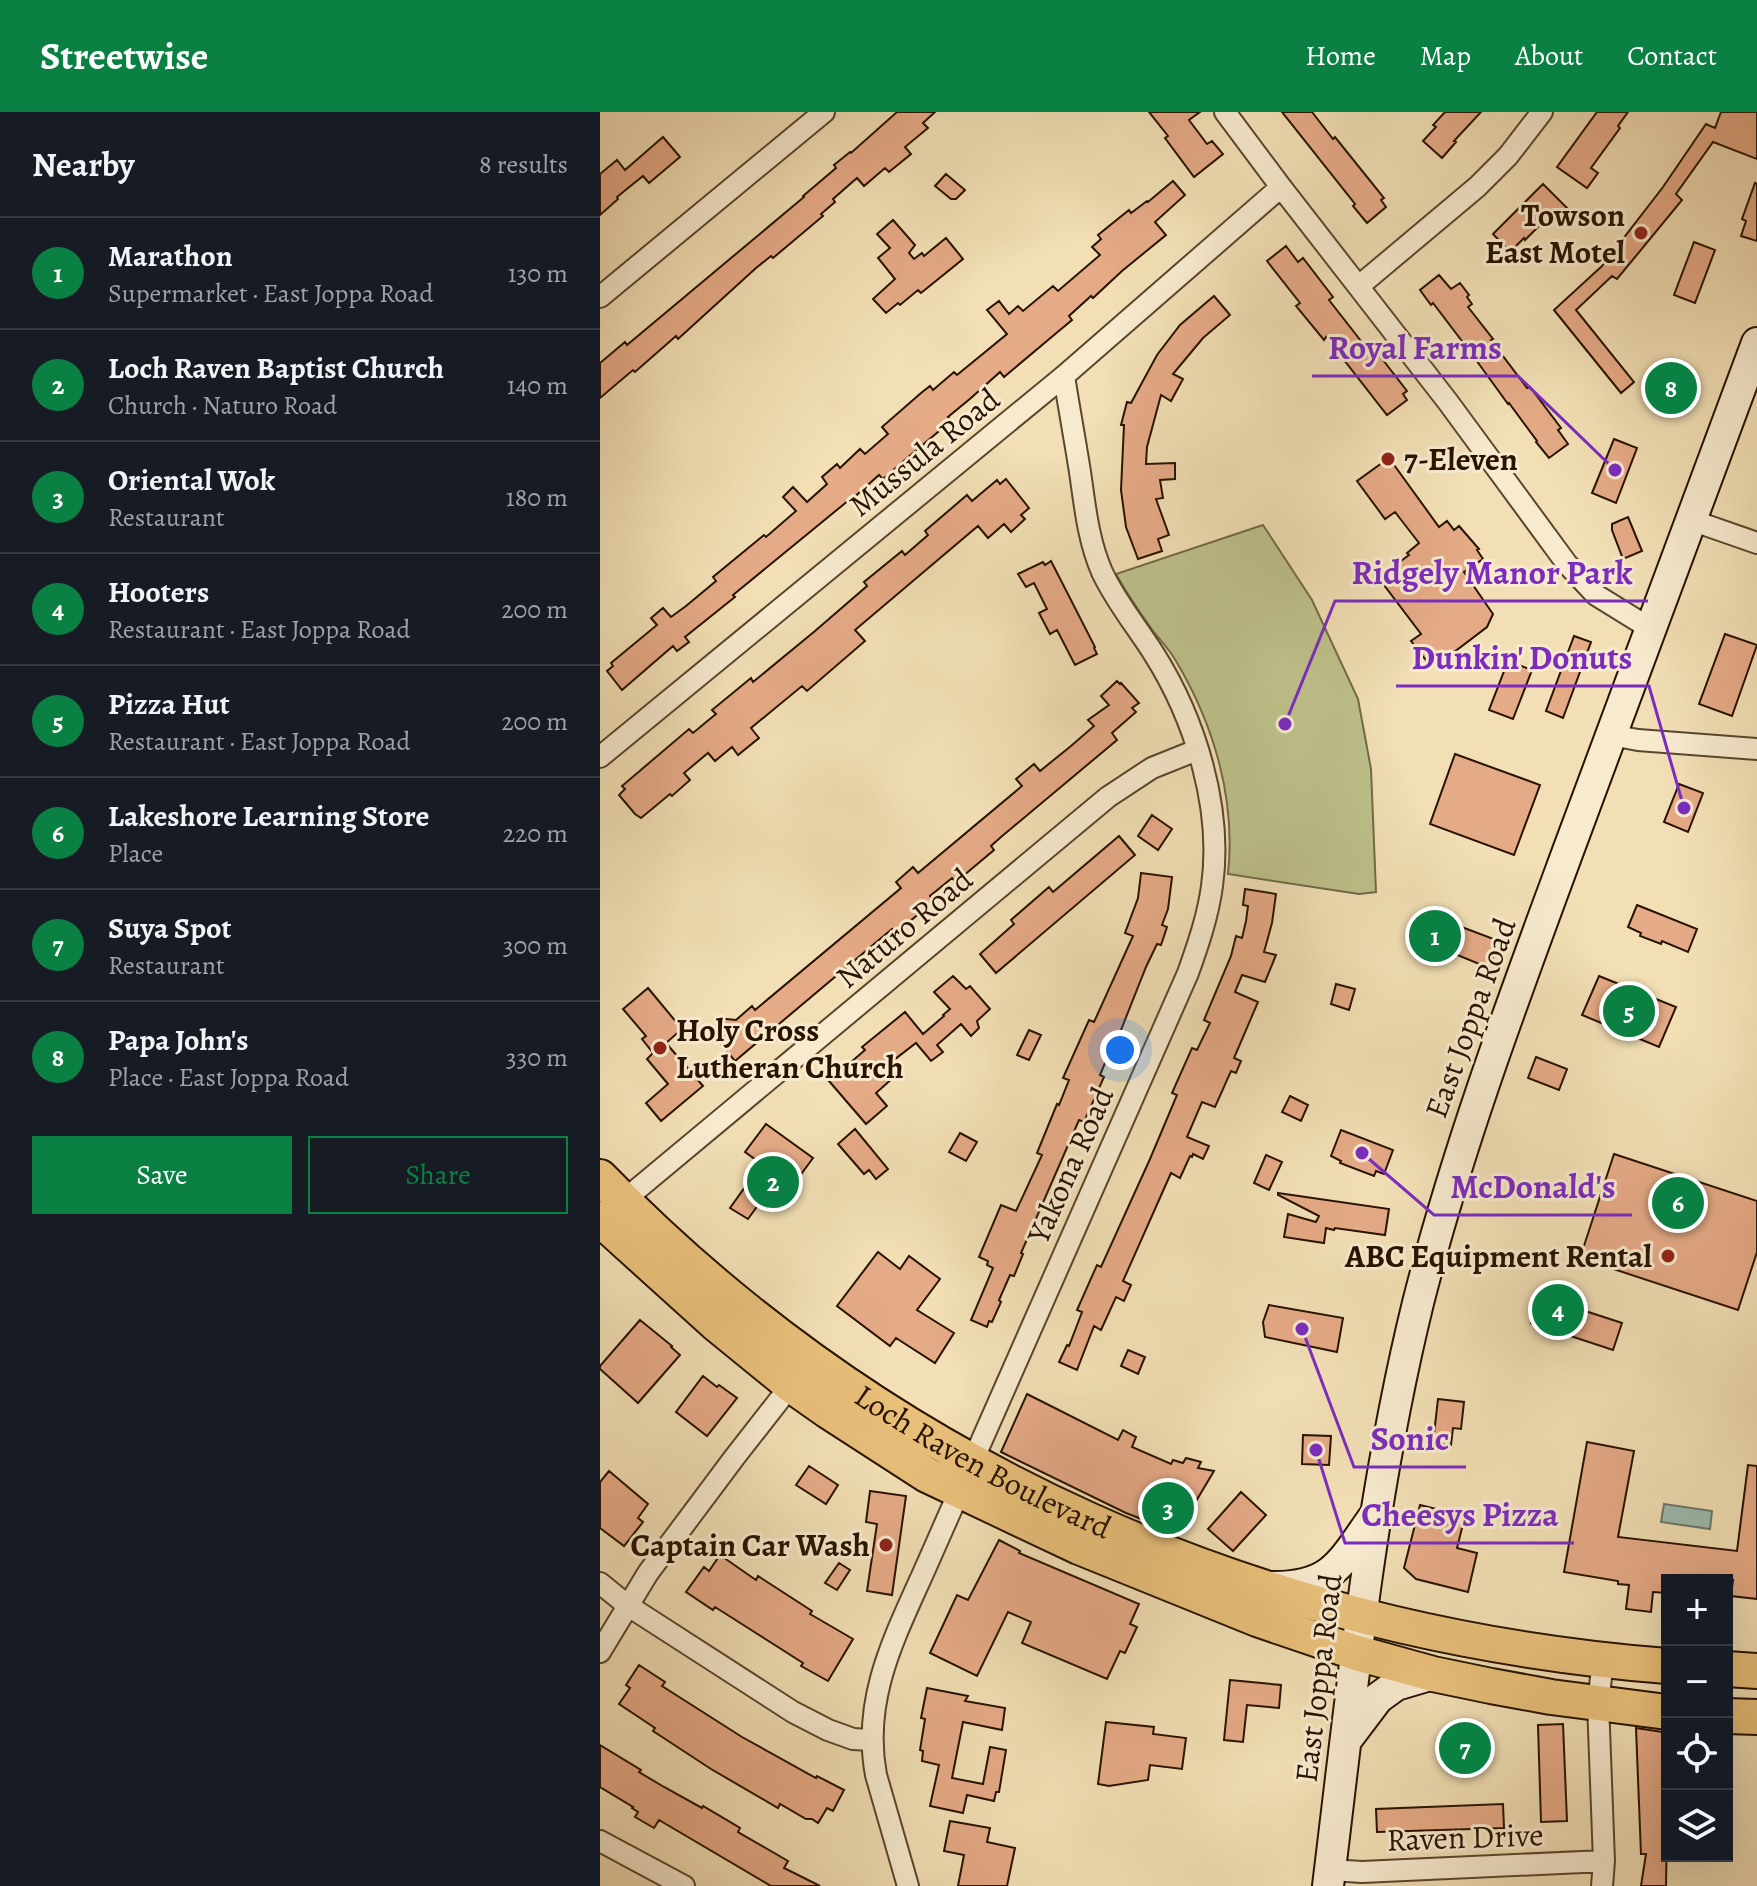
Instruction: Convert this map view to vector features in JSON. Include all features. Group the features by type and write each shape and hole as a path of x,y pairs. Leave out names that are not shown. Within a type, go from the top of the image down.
{"main road":[{"name":"East Joppa Road","path":"1329,1878 1376,1513 1398,1393 1431,1254 1458,1160 1513,1002 1757,343"},
{"name":"Loch Raven Boulevard","path":"608,1199 694,1304 791,1385 927,1475 966,1476 1259,1587 1362,1617 1490,1644 1603,1661 1661,1666"},
{"name":"Loch Raven Boulevard","path":"608,1199 739,1305 877,1404 966,1476 1079,1547 1257,1619 1357,1653 1491,1686 1661,1711"},
{"path":"1259,1587 1292,1587 1320,1579 1340,1562 1376,1513"},
{"path":"1733,1669 1757,1671"},
{"path":"1346,1741 1378,1698 1396,1685 1433,1674"},
{"path":"1733,1716 1757,1717"}],"street":[{"path":"600,297 824,112"},
{"path":"1225,112 1463,422 1567,564 1584,584 1610,605 1651,629"},
{"path":"1359,286 1477,187 1508,156 1542,112"},
{"name":"Mussula Road","path":"600,757 1064,376 1281,187"},
{"name":"Yakona Road","path":"908,1886 876,1775 871,1740 875,1700 889,1653 1182,988 1199,943 1215,858 1209,797 1197,750 1174,691 1114,596 1088,533 1064,376"},
{"path":"1691,520 1757,543"},
{"path":"1611,735 1757,749"},
{"name":"Naturo Road","path":"608,1199 1108,797 1152,768 1197,750"},
{"path":"600,1652 627,1605 791,1385"},
{"path":"600,1583 627,1605 793,1712 853,1739 871,1740"},
{"path":"1602,1886 1604,1861 1598,1703 1603,1661"},
{"path":"600,1841 684,1886"},
{"name":"Raven Drive","path":"1329,1878 1362,1872 1604,1861"}],"green space":[{"path":"1263,525 1312,600 1358,699 1371,769 1376,892 1359,894 1228,874 1229,818 1211,737 1176,661 1116,574"}],"water":[{"path":"1664,1504 1712,1511 1710,1529 1661,1522"}],"building":[{"path":"897,112 935,112 923,123 928,128 905,147 911,154 889,172 885,168 864,186 857,178 833,199 835,202 821,214 823,216 773,258 771,256 756,268 678,339 676,336 600,398 600,363 625,342 627,345 804,197 836,168 834,165"},
{"path":"1149,112 1200,112 1189,120 1207,144 1212,141 1223,154 1194,177"},
{"path":"1282,112 1312,112 1384,198 1381,200 1386,207 1367,223"},
{"path":"1445,112 1481,112 1442,158 1423,141"},
{"path":"1597,112 1628,112 1591,168 1598,173 1587,188 1557,167"},
{"name":"Towson East Motel","path":"1721,112 1757,112 1757,159 1713,142 1676,194 1682,200 1617,279 1612,276 1576,310 1634,382 1621,393 1554,310 1602,266 1663,187 1706,124 1715,128"},
{"path":"663,137 680,157 649,183 643,176 600,215 600,174 617,160 625,170"},
{"path":"946,174 965,190 956,199 951,199 935,186"},
{"path":"1173,181 1185,195 1155,222 1166,235 1093,298 1091,296 1069,316 1072,320 1004,377 1000,372 948,417 951,421 883,479 879,475 733,595 735,597 685,637 689,642 677,651 673,646 622,690 607,671 613,666 611,663 657,625 651,618 663,608 671,617 686,606 716,581 713,577 796,511 783,497 793,487 807,502 827,484 822,477 837,464 840,468 860,449 865,454 888,434 882,427 921,393 930,386 933,390 954,372 957,375 1007,334 987,310 999,301 1009,314 1018,306 1023,311 1053,286 1058,291 1100,255 1092,247 1101,239 1098,235 1129,210 1131,213 1148,202"},
{"path":"1755,183 1757,241 1741,236 1746,221 1742,219"},
{"path":"1543,184 1567,208 1554,221 1549,216 1510,252 1493,234"},
{"path":"893,220 915,245 909,253 914,259 922,253 924,256 946,238 963,259 921,293 918,290 886,313 873,299 895,279 878,258 890,248 877,234"},
{"path":"1694,242 1715,250 1695,303 1674,295"},
{"path":"1286,246 1298,262 1303,258 1333,297 1329,300 1372,355 1376,351 1407,391 1403,394 1407,400 1387,415 1326,337 1324,340 1296,306 1300,303 1267,261"},
{"path":"1439,275 1451,289 1460,283 1472,304 1468,307 1527,388 1530,387 1561,428 1558,430 1568,444 1549,458 1420,290"},
{"path":"1214,296 1230,315 1203,338 1173,374 1183,379 1171,401 1161,395 1147,447 1146,464 1175,463 1175,479 1160,480 1163,498 1156,499 1169,535 1158,539 1162,551 1138,559 1126,527 1121,490 1124,425 1121,425 1127,402 1131,403 1157,355 1180,325"},
{"path":"1655,373 1693,387 1687,402 1649,388"},
{"path":"1614,439 1637,448 1616,503 1592,493"},
{"path":"1389,458 1439,527 1447,521 1454,530 1459,526 1479,549 1483,559 1464,572 1493,614 1487,627 1441,662 1438,657 1429,664 1411,641 1421,634 1381,581 1381,576 1409,555 1407,553 1419,543 1395,512 1385,519 1357,481"},
{"path":"1006,479 1029,508 1021,515 1025,519 1011,532 1004,524 988,538 978,526 855,630 865,641 807,691 802,686 751,728 759,738 738,755 732,747 715,761 708,753 684,773 690,780 672,796 670,794 641,818 635,814 619,795 625,789 622,786 689,729 693,733 716,714 712,710 751,678 753,682 815,631 867,586 864,582 902,551 905,555 928,535 925,531 967,495 972,501 997,480 1000,484"},
{"path":"1628,517 1642,551 1623,559 1612,524"},
{"path":"1051,561 1097,654 1075,665 1057,630 1050,634 1039,613 1047,609 1034,583 1026,587 1018,574"},
{"path":"1725,634 1757,645 1732,716 1699,704"},
{"path":"1574,636 1591,642 1563,718 1546,711"},
{"path":"1508,661 1532,670 1513,719 1489,710"},
{"path":"1117,681 1139,703 1132,708 1136,712 1112,733 1117,740 1001,837 991,846 994,850 956,882 952,878 930,896 934,901 925,909 895,933 892,929 735,1061 719,1041 729,1033 716,1018 736,1020 752,1006 755,1010 901,888 896,882 913,867 918,873 1022,786 1016,779 1034,764 1040,771 1071,746 1094,726 1088,720 1109,705 1101,696"},
{"path":"1455,754 1540,785 1514,855 1430,824"},
{"path":"1679,784 1703,793 1688,832 1664,822"},
{"path":"1152,815 1172,829 1158,850 1138,836"},
{"path":"1119,836 1135,855 996,973 980,954 1014,924 1011,920 1049,887 1053,892"},
{"path":"1141,873 1172,877 1168,909 1162,925 1167,927 1161,945 1157,944 1146,967 1100,1075 1104,1077 1084,1122 1079,1120 1014,1276 1010,1275 999,1300 1001,1302 987,1327 971,1320 993,1268 987,1265 988,1261 979,1257 1001,1205 1016,1211 1042,1155 1037,1153 1069,1080 1063,1078 1089,1020 1094,1022 1133,936 1125,933 1138,898"},
{"path":"1245,889 1276,894 1264,952 1276,955 1265,982 1242,975 1235,992 1258,1002 1234,1058 1241,1061 1236,1073 1231,1071 1215,1107 1202,1102 1187,1137 1209,1146 1203,1159 1193,1154 1180,1178 1171,1173 1123,1281 1131,1285 1124,1301 1116,1297 1101,1330 1094,1326 1077,1370 1059,1362 1082,1312 1077,1310 1097,1265 1101,1267 1150,1159 1177,1095 1172,1093 1192,1048 1197,1050 1210,1023 1204,1020 1231,956 1236,936 1242,938 1248,906 1243,905"},
{"path":"1637,905 1697,929 1688,952 1640,936 1641,933 1628,927"},
{"path":"1435,917 1499,941 1489,968 1423,941 1426,933 1422,931 1427,918 1434,921"},
{"path":"953,976 966,989 970,986 990,1009 977,1021 979,1028 971,1036 961,1024 937,1045 943,1052 931,1061 916,1043 885,1067 894,1077 876,1093 887,1106 866,1124 829,1081 865,1050 862,1047 905,1012 923,1034 950,1009 934,992"},
{"path":"1599,976 1676,1007 1659,1047 1582,1015"},
{"path":"1336,984 1355,989 1349,1010 1331,1004"},
{"name":"Holy Cross Lutheran Church","path":"648,988 682,1029 666,1043 703,1086 661,1121 646,1103 668,1084 647,1059 653,1053 642,1039 646,1036 623,1009"},
{"path":"1029,1030 1041,1035 1029,1060 1017,1055"},
{"path":"1536,1057 1567,1069 1559,1090 1528,1078"},
{"path":"1290,1096 1308,1105 1301,1121 1282,1112"},
{"path":"766,1124 813,1158 782,1200 769,1190 748,1219 730,1208 755,1173 750,1169 756,1160 745,1152"},
{"path":"855,1129 888,1169 876,1179 869,1170 864,1174 838,1144"},
{"path":"1341,1130 1393,1150 1384,1174 1376,1171 1374,1176 1340,1163 1331,1156"},
{"path":"960,1133 977,1142 966,1161 949,1152"},
{"path":"1614,1154 1757,1201 1757,1252 1738,1310 1580,1258"},
{"path":"1266,1155 1282,1162 1269,1190 1254,1183"},
{"path":"1278,1193 1389,1209 1385,1235 1326,1228 1324,1243 1284,1237 1288,1214 1316,1222 1319,1216"},
{"path":"878,1252 900,1269 909,1256 940,1279 917,1310 954,1333 935,1363 896,1338 890,1346 837,1306"},
{"path":"1539,1296 1622,1323 1613,1350 1531,1323"},
{"path":"1269,1305 1343,1318 1337,1352 1265,1337 1263,1322"},
{"path":"640,1320 680,1355 638,1403 600,1366"},
{"path":"1128,1350 1145,1357 1138,1374 1121,1366"},
{"path":"703,1376 737,1398 707,1436 676,1412"},
{"path":"1027,1394 1118,1440 1123,1430 1136,1437 1132,1447 1171,1464 1173,1460 1183,1463 1186,1458 1201,1462 1198,1468 1214,1471 1177,1533 1126,1513 1001,1452"},
{"path":"1438,1399 1464,1402 1461,1429 1453,1428 1451,1445 1433,1443"},
{"path":"1303,1435 1331,1436 1329,1465 1302,1464"},
{"path":"1587,1442 1634,1451 1618,1537 1737,1551 1748,1465 1757,1466 1757,1599 1733,1596 1733,1574 1661,1574 1661,1593 1653,1592 1651,1612 1626,1609 1629,1585 1564,1572"},
{"path":"809,1466 838,1485 826,1504 796,1485"},
{"path":"609,1471 648,1504 638,1518 643,1522 624,1546 600,1528 600,1482"},
{"name":"Captain Car Wash","path":"870,1491 906,1496 892,1595 867,1591 877,1524 866,1522"},
{"path":"1241,1492 1266,1515 1233,1551 1208,1529"},
{"path":"1420,1505 1465,1516 1457,1548 1477,1553 1468,1592 1416,1579 1404,1568"},
{"path":"999,1540 1019,1553 1139,1604 1130,1624 1137,1627 1125,1653 1120,1651 1107,1679 1022,1643 1031,1622 1008,1612 977,1676 930,1653 957,1595 968,1600"},
{"path":"720,1555 756,1580 758,1576 812,1611 810,1614 853,1639 828,1681 715,1607 713,1610 686,1592 704,1567 709,1571"},
{"path":"839,1563 850,1570 837,1590 825,1583"},
{"path":"639,1665 665,1682 662,1686 742,1737 844,1790 833,1811 827,1808 818,1823 780,1804 778,1808 653,1731 655,1728 619,1704 630,1688 626,1685"},
{"path":"1230,1680 1281,1685 1279,1708 1247,1705 1243,1742 1224,1740"},
{"path":"927,1688 968,1696 965,1701 1005,1708 1002,1730 963,1722 952,1778 983,1784 990,1747 1006,1750 999,1792 996,1792 994,1801 967,1795 963,1813 930,1806 939,1765 922,1761 923,1751 920,1750 925,1719 921,1718"},
{"path":"1468,1720 1489,1733 1462,1776 1442,1764"},
{"path":"1106,1722 1154,1727 1153,1734 1186,1738 1182,1769 1150,1765 1148,1780 1109,1786 1098,1784"},
{"path":"1563,1724 1567,1821 1541,1822 1538,1725"},
{"path":"1636,1728 1661,1732 1661,1862 1666,1862 1666,1886 1641,1886 1646,1854 1641,1854"},
{"path":"600,1745 664,1787 740,1828 738,1832 788,1861 784,1868 820,1886 771,1886 659,1820 654,1828 635,1817 638,1812 633,1807 600,1787"},
{"path":"1503,1804 1504,1828 1377,1832 1376,1809"},
{"path":"950,1821 990,1828 987,1842 1015,1848 1007,1886 958,1886 964,1855 944,1851"}],"place":[{"name":"Towson East Motel","path":"1641,233"},
{"name":"Papa John's","path":"1671,388"},
{"name":"7-Eleven","path":"1388,459"},
{"name":"Royal Farms","path":"1615,470"},
{"name":"Ridgely Manor Park","path":"1285,724"},
{"name":"Dunkin' Donuts","path":"1684,808"},
{"name":"Marathon","path":"1435,936"},
{"name":"Pizza Hut","path":"1629,1011"},
{"name":"Holy Cross Lutheran Church","path":"660,1048"},
{"name":"McDonald's","path":"1362,1153"},
{"name":"Loch Raven Baptist Church","path":"773,1182"},
{"name":"Lakeshore Learning Store","path":"1678,1203"},
{"name":"ABC Equipment Rental","path":"1668,1256"},
{"name":"Hooters","path":"1558,1310"},
{"name":"Sonic","path":"1302,1329"},
{"name":"Cheesys Pizza","path":"1316,1450"},
{"name":"Oriental Wok","path":"1168,1508"},
{"name":"Captain Car Wash","path":"886,1545"},
{"name":"Suya Spot","path":"1465,1748"}]}
